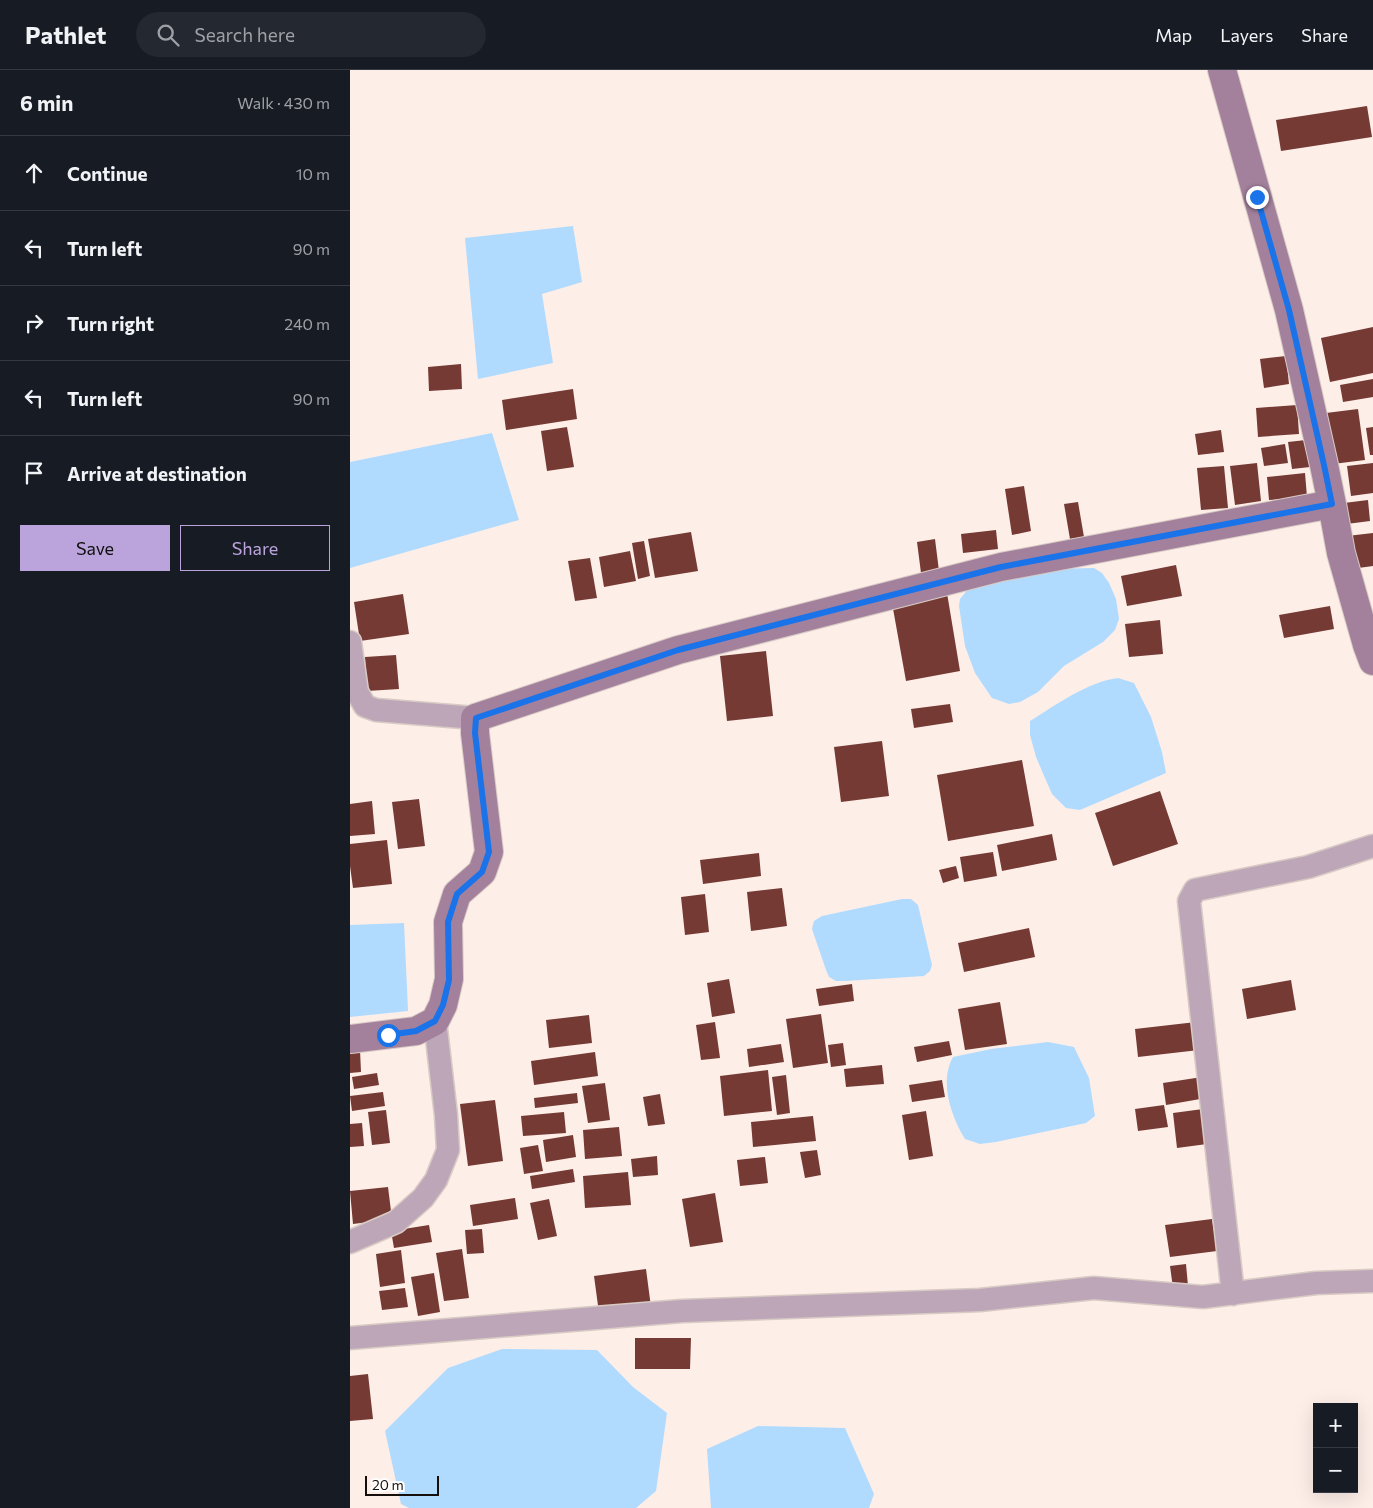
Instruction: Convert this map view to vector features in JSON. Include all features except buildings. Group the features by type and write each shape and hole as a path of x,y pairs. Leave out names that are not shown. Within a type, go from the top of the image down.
{"main road":[{"path":"1222,70 1289,310 1324,465 1341,553 1373,661"},
{"path":"350,1040 416,1031 435,1021 443,1005 449,980 448,922 457,894 482,872 489,852 475,733 476,718 678,650 991,569 1332,504"}],"street":[{"path":"350,642 357,692 365,706 376,710 476,718"},
{"path":"1233,1294 1189,901 1194,890 1308,867 1373,846"},
{"path":"350,1242 396,1222 423,1198 436,1180 448,1150 446,1115 435,1021"},
{"path":"350,1338 682,1311 980,1300 1094,1288 1202,1297 1316,1283 1373,1280"}],"water":[{"path":"573,226 582,282 542,294 553,363 478,379 465,238"},
{"path":"492,433 519,520 350,568 350,462"},
{"path":"1094,568 1102,573 1116,599 1119,619 1115,630 1103,642 1064,666 1038,692 1020,702 1009,704 992,698 975,673 965,646 959,606 960,599 969,588 1046,569"},
{"path":"1118,678 1134,683 1151,717 1162,752 1166,773 1080,810 1066,808 1052,794 1036,757 1030,735 1030,721 1083,689 1106,680"},
{"path":"902,899 911,899 918,905 932,965 930,971 924,976 845,981 836,981 829,977 812,929 814,921 822,916"},
{"path":"404,923 408,1011 350,1017 350,925"},
{"path":"1048,1042 1074,1047 1089,1078 1095,1116 1086,1123 996,1142 980,1144 965,1139 955,1120 948,1099 947,1077 953,1057 991,1049"},
{"path":"502,1349 597,1350 633,1387 667,1413 656,1491 636,1508 409,1508 401,1504 385,1431 448,1368"},
{"path":"758,1426 845,1428 874,1494 869,1508 711,1508 707,1449"}],"route":[{"path":"388,1035 416,1031 435,1021 443,1005 449,980 448,922 457,894 482,872 489,852 475,733 476,718 678,650 1001,567 1332,504 1289,310 1257,197"}]}
